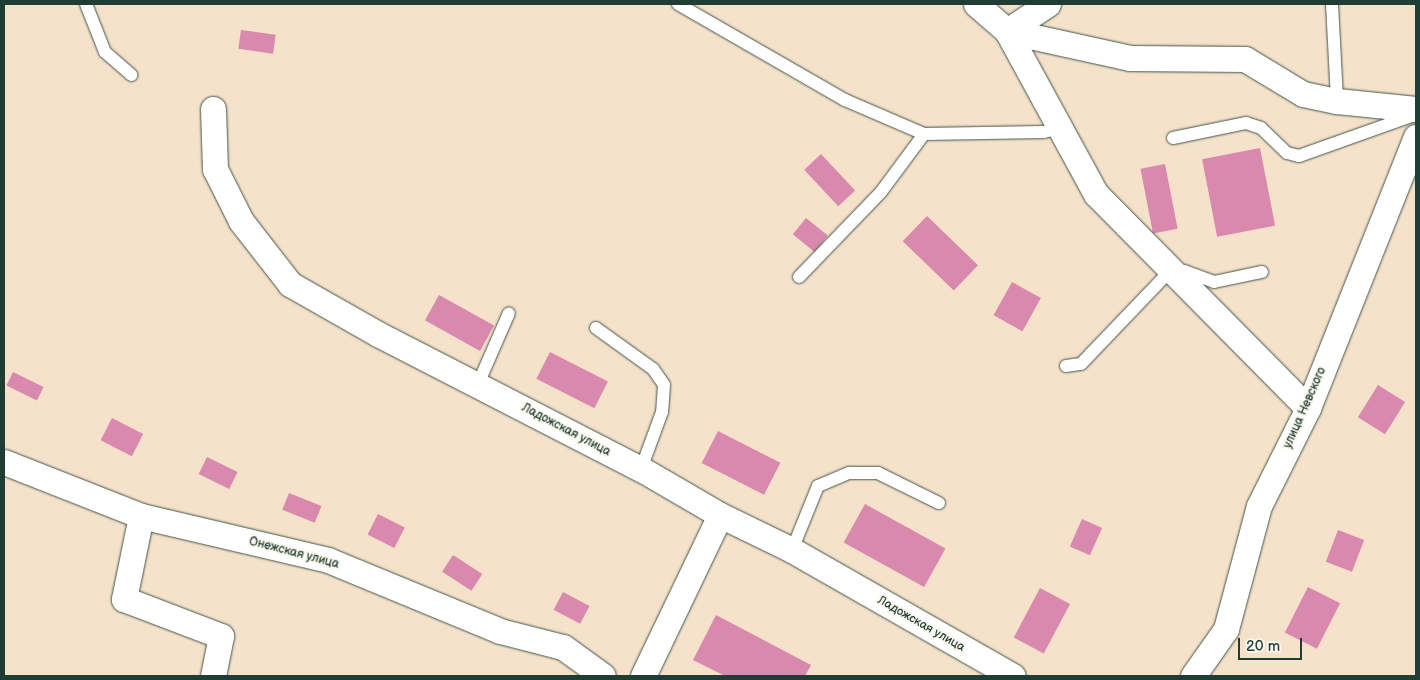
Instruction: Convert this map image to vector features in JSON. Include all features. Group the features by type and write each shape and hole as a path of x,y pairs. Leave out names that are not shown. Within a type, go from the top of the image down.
{"street":[{"path":"976,4 1007,31 1096,194 1308,408"},
{"path":"1007,31 1048,4"},
{"path":"1007,31 1130,58 1245,60 1303,94 1337,101 1416,109"},
{"name":"Ладожская улица","path":"213,109 215,169 241,221 290,284 378,334 641,469 720,515 792,550 1013,676"},
{"name":"улица Невского","path":"1193,676 1226,629 1259,506 1308,408 1416,137"},
{"name":"Онежская улица","path":"4,462 141,516 328,560 500,631 563,647 603,676"},
{"path":"643,676 720,515"},
{"path":"141,516 124,599 221,636 213,676"}],"lane":[{"path":"86,4 106,52 131,75"},
{"path":"678,4 845,100 924,134 1044,132 1060,128"},
{"path":"1332,4 1337,101"},
{"path":"1173,138 1246,123 1261,128 1287,153 1299,156 1416,114"},
{"path":"799,277 881,192 924,134"},
{"path":"1066,366 1081,364 1166,276 1174,272 1184,272 1214,282 1262,272"},
{"path":"478,384 509,313"},
{"path":"596,328 653,369 664,385 662,412 641,469"},
{"path":"792,550 818,486 849,473 878,473 939,502"}],"building":[{"path":"241,30 276,35 273,54 238,49"},
{"path":"1260,148 1275,226 1217,237 1202,159"},
{"path":"821,154 855,191 838,206 804,170"},
{"path":"1165,164 1178,229 1153,234 1140,169"},
{"path":"927,216 978,265 954,290 903,241"},
{"path":"806,218 828,236 815,252 793,234"},
{"path":"1012,282 1041,298 1022,331 994,315"},
{"path":"439,295 494,326 480,351 425,320"},
{"path":"550,352 608,382 594,408 536,379"},
{"path":"13,372 44,387 37,400 6,385"},
{"path":"1378,385 1405,402 1385,434 1358,417"},
{"path":"112,418 143,434 132,456 101,440"},
{"path":"718,431 780,463 764,495 702,463"},
{"path":"207,457 238,472 229,489 199,474"},
{"path":"289,493 321,506 315,523 282,510"},
{"path":"865,504 945,549 924,587 844,542"},
{"path":"378,514 405,528 394,548 368,534"},
{"path":"1082,519 1102,528 1090,555 1070,546"},
{"path":"1338,530 1364,540 1352,572 1326,562"},
{"path":"453,555 482,574 471,591 442,572"},
{"path":"1308,587 1340,603 1317,649 1285,632"},
{"path":"1040,588 1070,604 1044,653 1014,637"},
{"path":"563,592 589,606 580,624 554,610"},
{"path":"716,615 811,665 805,676 725,676 693,660"}]}
